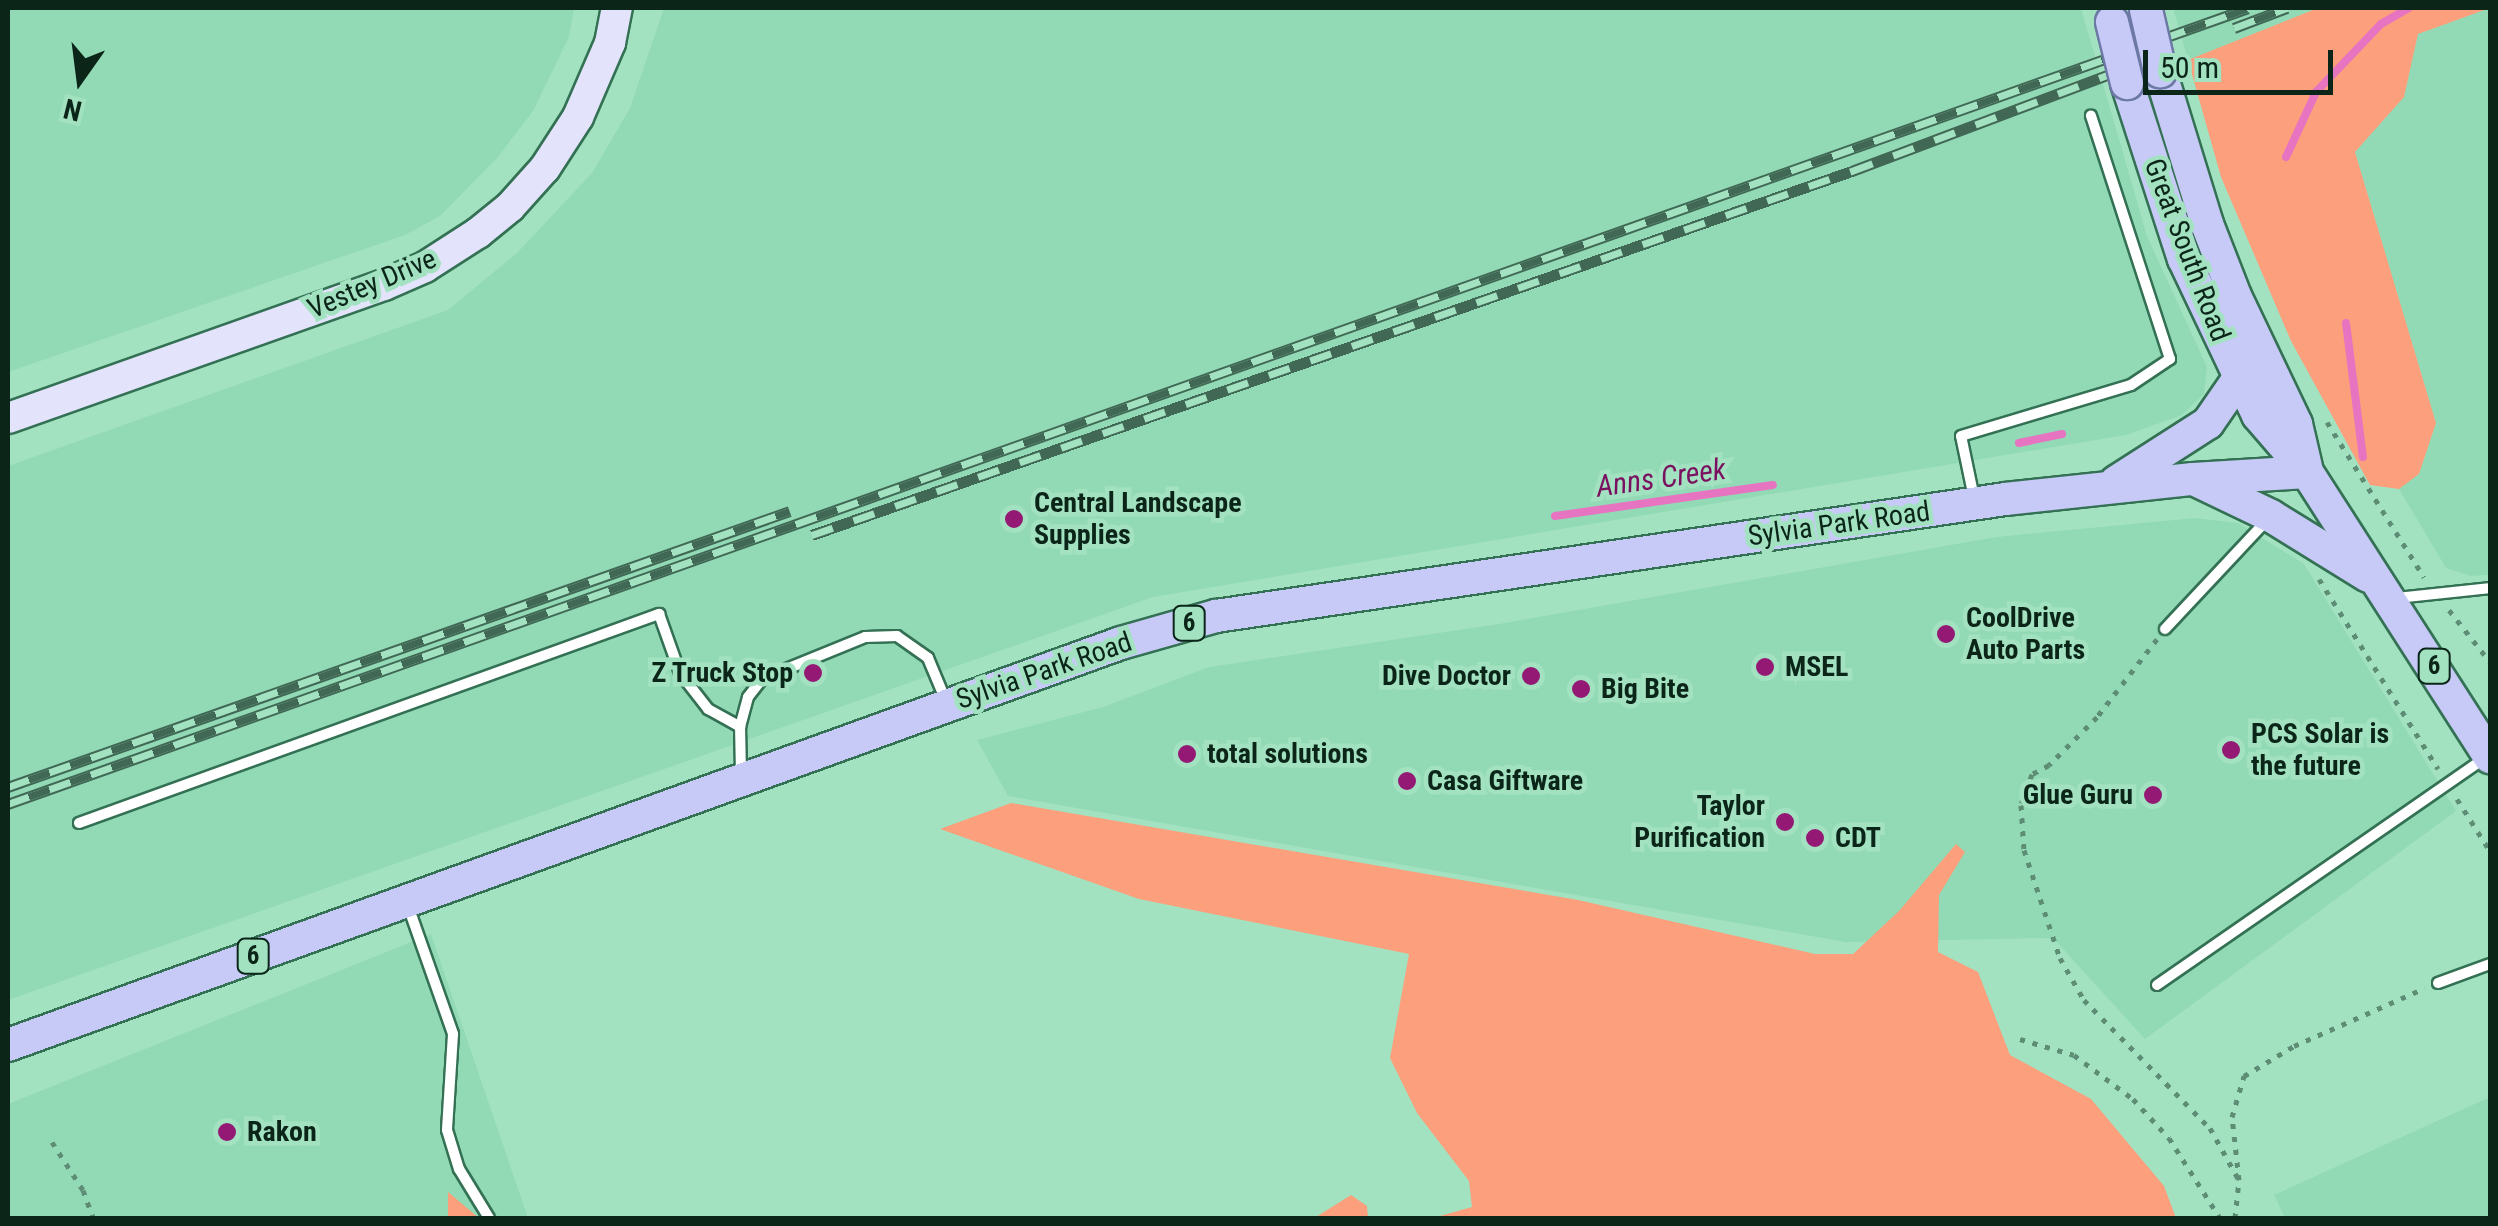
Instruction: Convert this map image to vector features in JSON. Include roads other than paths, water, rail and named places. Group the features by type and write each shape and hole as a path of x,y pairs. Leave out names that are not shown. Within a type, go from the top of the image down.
{"main road":[{"name":"Great South Road","path":"2146,9 2160,70 2207,224 2235,296 2296,424 2308,472"},
{"name":"Great South Road","path":"2110,15 2161,198 2238,378 2258,415 2308,472 2490,756"},
{"path":"2108,488 2198,431 2218,413 2238,378"},
{"name":"Sylvia Park Road","path":"8,1045 1121,643 1216,616 1975,505 2193,479 2308,472"},
{"path":"2193,479 2271,516 2380,589"}],"street":[{"name":"Vestey Drive","path":"8,418 384,285 425,267 478,233 510,207 544,168 578,117 610,43 617,8"}],"lane":[{"path":"1975,505 1961,436 2132,385 2170,360 2091,116"},
{"path":"2165,629 2271,516"},
{"path":"2380,589 2436,594 2490,588"},
{"path":"79,822 659,614 680,674 708,709 740,727"},
{"path":"741,780 740,727 748,697 762,679 865,637 897,636 928,658 948,705"},
{"path":"2157,985 2490,756"},
{"path":"406,901 453,1034 447,1130 460,1169 489,1218"},
{"path":"2438,983 2490,964"}],"waterway":[{"name":"Anns Creek","path":"2286,157 2316,92 2381,24 2409,8"},
{"name":"Anns Creek","path":"2346,323 2363,457"},
{"name":"Anns Creek","path":"2019,443 2062,434"},
{"name":"Anns Creek","path":"1555,516 1773,485"}],"railway":[{"path":"8,804 2248,8"},
{"path":"2234,28 2287,8"},
{"path":"812,535 1852,171 2164,54"},
{"path":"8,787 790,511"}],"place":[{"name":"Central Landscape Supplies","path":"1014,519"},
{"name":"CoolDrive Auto Parts","path":"1946,634"},
{"name":"MSEL","path":"1765,667"},
{"name":"Z Truck Stop","path":"813,673"},
{"name":"Dive Doctor","path":"1531,676"},
{"name":"Big Bite","path":"1581,689"},
{"name":"PCS Solar is the future","path":"2231,750"},
{"name":"total solutions","path":"1187,754"},
{"name":"Casa Giftware","path":"1407,781"},
{"name":"Glue Guru","path":"2153,795"},
{"name":"Taylor Purification","path":"1785,822"},
{"name":"CDT","path":"1815,838"},
{"name":"Rakon","path":"227,1132"}]}
